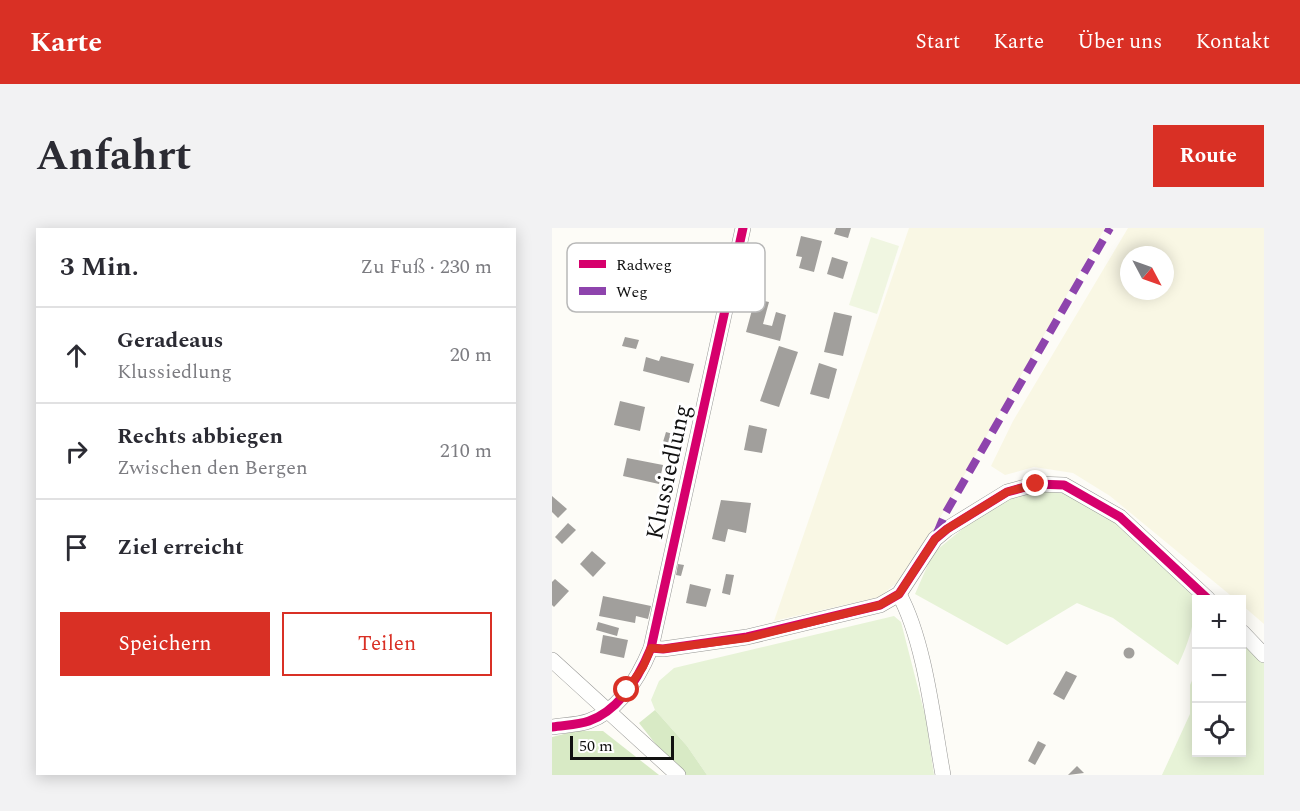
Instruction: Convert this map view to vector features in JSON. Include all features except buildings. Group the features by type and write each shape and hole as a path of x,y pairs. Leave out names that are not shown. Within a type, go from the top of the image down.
{"street":[{"name":"Klussiedlung","path":"740,243 743,228"},
{"name":"Klussiedlung","path":"607,712 627,690 643,667 651,648 725,312"},
{"path":"651,648 663,649 747,638 864,611 899,594 935,539 947,529 1007,492 1036,484 1064,485 1120,517 1203,595"},
{"path":"899,594 906,607 922,664 944,775"},
{"path":"1246,636 1264,655"},
{"path":"552,660 678,775"},
{"path":"552,727 588,721 607,712"}],"shaded area":[{"path":"909,228 1105,228 908,574 879,597 774,621"},
{"path":"1128,228 1264,228 1264,624 1246,608 1246,595 1230,595 1110,496 1073,473 1034,467 1005,475 991,466 1013,421"}],"green space":[{"path":"871,237 899,246 877,314 849,305"},
{"path":"1046,491 1077,498 1114,522 1193,595 1192,624 1178,665 1113,618 1077,603 1007,645 915,594 933,553 982,513 1025,492"},
{"path":"894,616 901,622 926,719 934,775 707,775 687,746 655,710 651,700 659,681 674,668"},
{"path":"1246,643 1264,660 1264,775 1162,775 1190,714 1192,681 1192,757 1246,757"},
{"path":"655,710 687,746 707,775 674,775 677,771 639,723"},
{"path":"576,731 603,731 659,775 552,775 552,737"}],"marked path":[{"path":"937,533 945,514 1110,228"}],"cycle path":[{"path":"740,243 743,228"},
{"path":"552,727 585,722 610,709 634,681 651,648 725,312"},
{"path":"651,648 663,649 747,637 880,605 899,594 935,539 947,529 1007,492 1036,484 1064,485 1120,517 1204,595"}],"route":[{"path":"627,690 643,667 651,648 663,649 747,638 864,611 880,605 899,594 935,539 947,529 1007,492 1036,484"}]}
